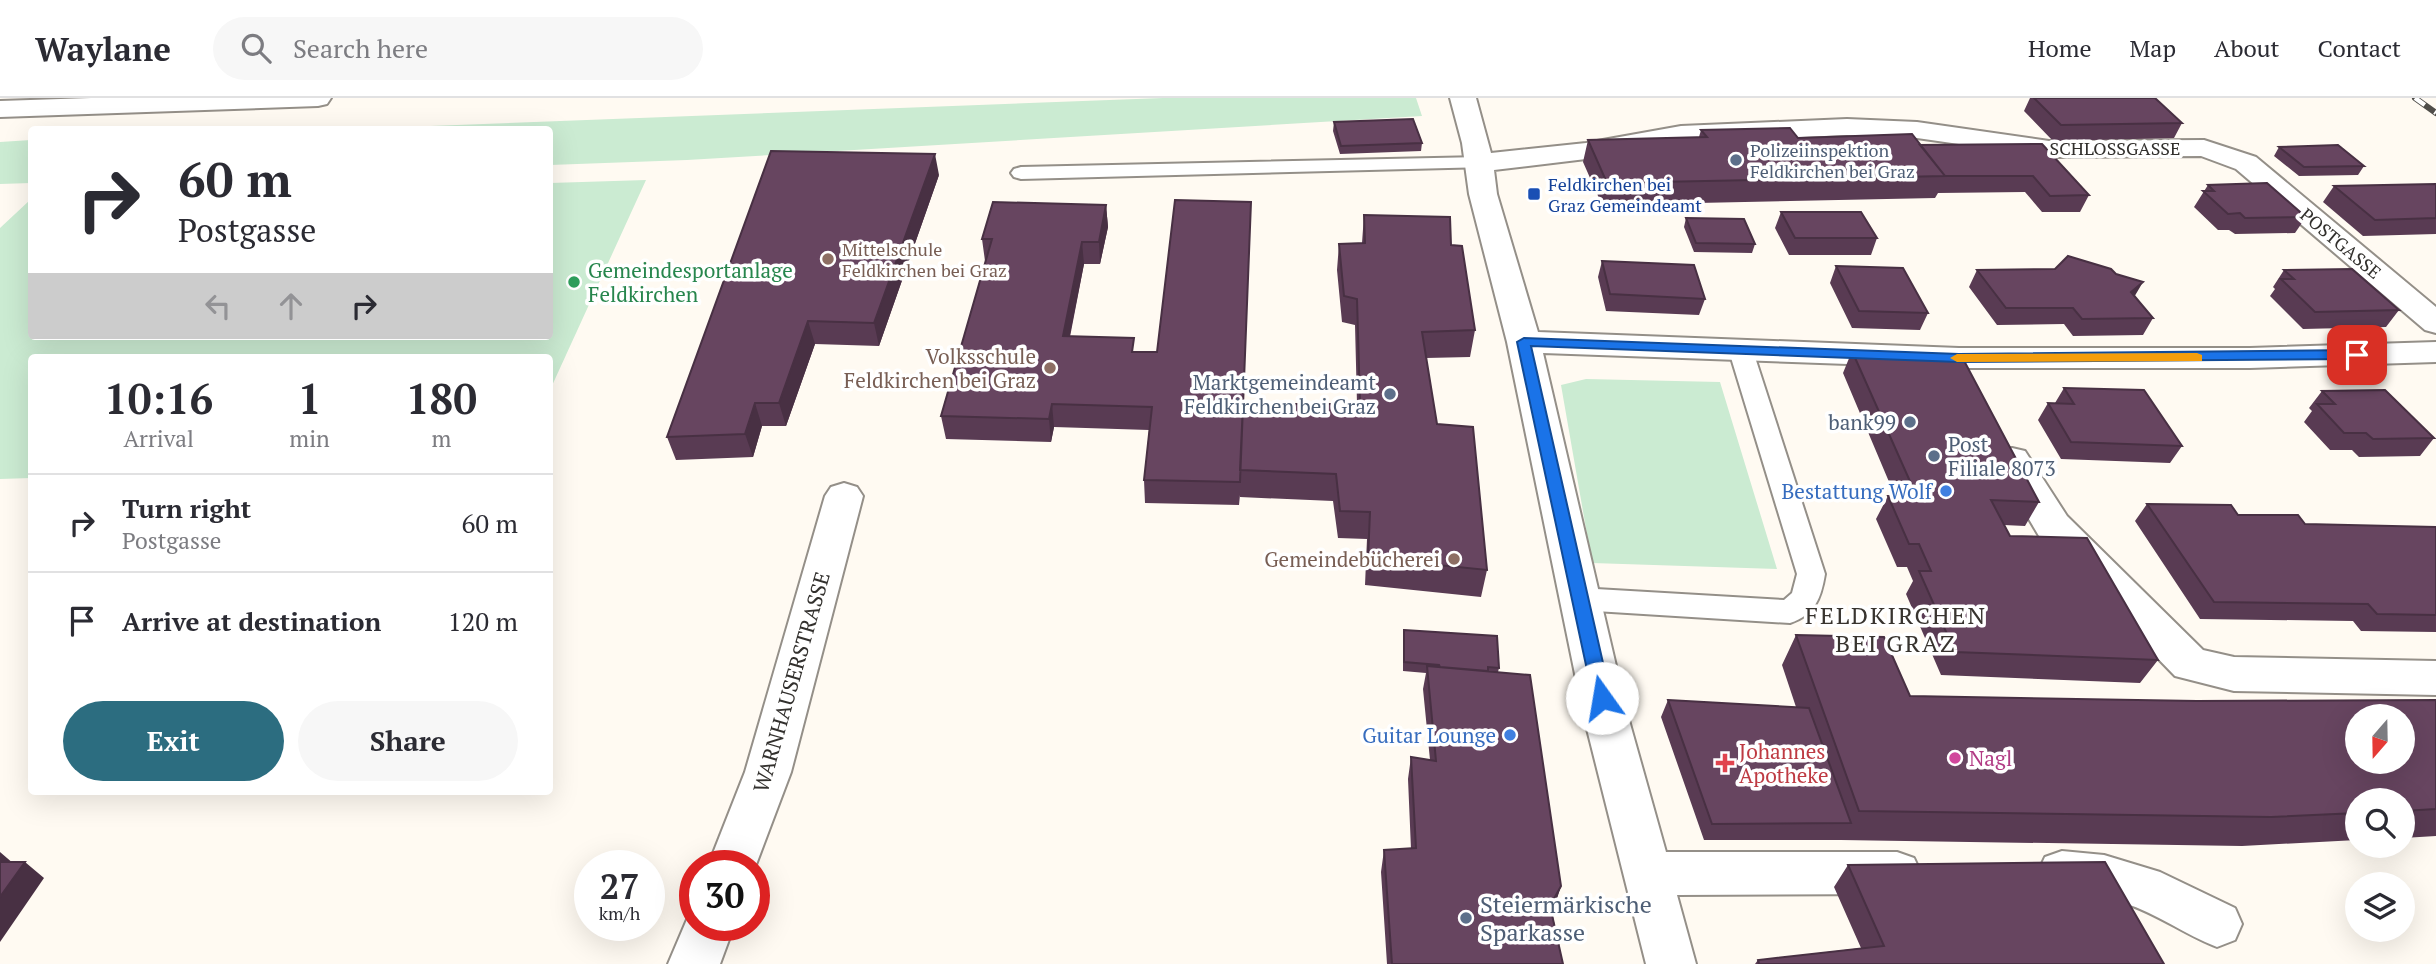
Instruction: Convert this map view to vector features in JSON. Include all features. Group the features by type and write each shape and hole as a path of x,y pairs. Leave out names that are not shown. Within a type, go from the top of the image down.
{"main road":[{"path":"0,110 318,98"},
{"path":"1463,98 1472,124 1483,194 1524,342 1579,599 1671,964"},
{"name":"SCHLOSSGASSE","path":"1480,163 1586,151 1681,134 1847,127 1917,130 2049,149 2204,148 2246,163"},
{"name":"POSTGASSE","path":"2246,163 2436,323"},
{"path":"1524,342 1959,358 2236,358 2436,352"},
{"path":"1959,358 2053,526 2190,664 2234,674 2436,678"},
{"name":"WARNHAUSERSTRASSE","path":"738,850 768,772 844,496"},
{"path":"2021,872 2091,872 2154,890 2217,924"},
{"path":"1647,874 1938,873"},
{"path":"694,964 703,941"}],"lane":[{"path":"1021,173 1480,163"},
{"path":"1579,599 1790,612 1806,598 1811,574 1741,351"}],"green space":[{"path":"1163,98 1416,98 1422,116 687,160 553,165 553,126 429,126"},
{"path":"28,140 28,183 0,184 0,142"},
{"name":"Gemeindesportanlage Feldkirchen","path":"646,180 553,383 553,354 28,354 28,478 0,479 0,228 28,202 28,340 553,340 553,183"},
{"path":"1586,379 1720,382 1777,569 1592,563 1561,385"}],"building":[{"path":"2034,98 2155,98 2182,123 2061,125"},
{"path":"1413,119 1422,143 1341,146 1334,122"},
{"path":"1790,128 1798,138 1912,134 1945,176 1607,183 1588,140 1707,137 1701,130"},
{"path":"2042,144 2089,195 2050,196 2033,176 1945,176 1920,145"},
{"path":"2338,145 2364,166 2304,167 2279,147"},
{"name":"Mittelschule Feldkirchen bei Graz","path":"771,151 935,154 874,323 808,321 779,403 755,403 745,434 667,437"},
{"path":"2267,183 2306,217 2245,218 2240,213 2228,214 2203,191 2214,191 2208,185"},
{"path":"2436,184 2436,218 2375,220 2334,186"},
{"name":"Volksschule Feldkirchen bei Graz","path":"1175,200 1251,202 1240,482 1144,480 1152,407 1052,404 1049,419 941,416 992,239 982,239 993,202 1106,205 1099,242 1082,242 1063,336 1134,338 1132,352 1157,352"},
{"path":"1781,212 1861,212 1877,238 1795,238"},
{"name":"Marktgemeindeamt Feldkirchen bei Graz","path":"1364,215 1450,217 1451,245 1462,246 1475,330 1422,332 1437,424 1473,427 1487,570 1368,558 1370,512 1340,511 1336,474 1240,470 1243,404 1360,404 1357,299 1344,296 1339,244 1365,243"},
{"path":"1686,218 1744,219 1755,244 1696,243"},
{"path":"2068,256 2143,282 2131,292 2153,318 2082,319 2073,308 2006,308 1977,270 2055,269"},
{"path":"1602,261 1694,265 1705,299 1610,294"},
{"path":"1836,266 1903,268 1928,313 1859,311"},
{"path":"2352,269 2399,310 2315,312 2281,279 2294,279 2284,270"},
{"path":"1852,351 1961,355 2039,502 1991,500 2010,536 2087,538 2158,660 1955,652 1919,571 1931,571 1919,544 1909,544 1888,496 1917,497"},
{"path":"2064,388 2144,390 2182,446 2071,442 2048,403 2074,404"},
{"path":"2385,390 2434,438 2373,439 2366,433 2344,433 2317,404 2335,404 2322,391"},
{"path":"2147,504 2231,505 2238,515 2298,515 2305,524 2436,527 2436,615 2377,614 2368,604 2214,602"},
{"path":"1404,630 1497,636 1499,668 1488,667 1488,671 1404,662"},
{"path":"1796,635 1884,637 1910,696 2197,701 2436,700 2436,809 2415,810 2415,788 2345,788 2345,814 2271,817 1859,811"},
{"path":"1427,666 1530,675 1561,886 1550,906 1563,964 1392,964 1384,850 1416,848 1411,757 1436,761"},
{"path":"1668,700 1809,708 1851,823 1712,824"},
{"path":"0,862 25,862 0,897"},
{"path":"2105,862 2164,964 1759,964 1758,960 1884,946 1848,865"}],"railway":[{"path":"2415,98 2436,113"}],"slow traffic":[{"path":"1957,358 2197,358"}],"place":[{"name":"Polizeiinspektion Feldkirchen bei Graz","path":"1736,160"},
{"name":"Feldkirchen bei Graz Gemeindeamt","path":"1534,194"},
{"name":"Mittelschule Feldkirchen bei Graz","path":"828,259"},
{"name":"Gemeindesportanlage Feldkirchen","path":"574,282"},
{"name":"Volksschule Feldkirchen bei Graz","path":"1050,368"},
{"name":"Marktgemeindeamt Feldkirchen bei Graz","path":"1390,394"},
{"name":"bank99","path":"1910,422"},
{"name":"Post Filiale 8073","path":"1934,456"},
{"name":"Bestattung Wolf","path":"1946,491"},
{"name":"Gemeindebücherei","path":"1454,559"},
{"name":"Guitar Lounge","path":"1510,735"},
{"name":"Nagl","path":"1955,758"},
{"name":"Johannes Apotheke","path":"1725,763"},
{"name":"Steiermärkische Sparkasse","path":"1466,918"}],"district":[{"name":"FELDKIRCHEN BEI GRAZ","path":"1896,629"}],"route":[{"path":"1602,698 1524,342 1959,358 2250,358 2357,355"}]}
